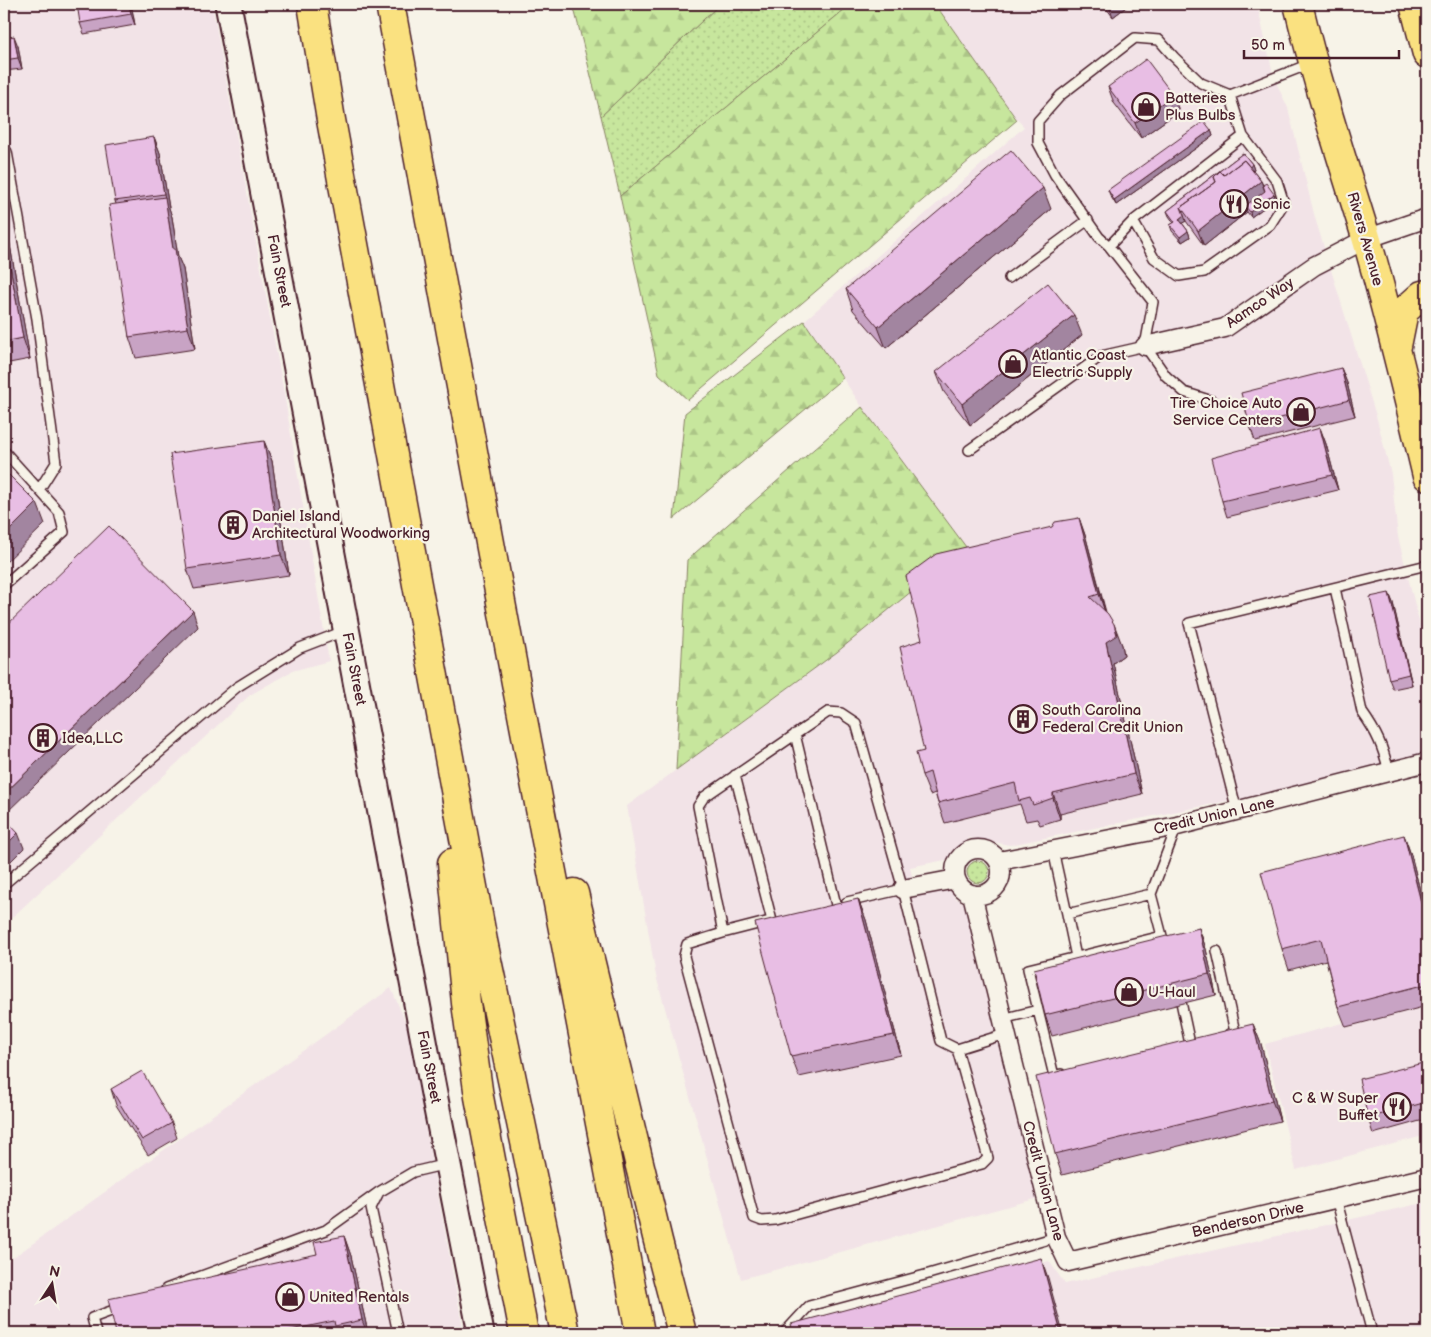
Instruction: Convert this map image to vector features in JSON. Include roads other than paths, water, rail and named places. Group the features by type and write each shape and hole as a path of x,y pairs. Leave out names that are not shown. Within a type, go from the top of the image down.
{"main road":[{"path":"312,4 331,120 483,941 565,1333"},
{"path":"390,4 516,683 640,1333"},
{"name":"Rivers Avenue","path":"1298,4 1312,63 1366,239 1396,349 1427,476"},
{"path":"1414,4 1427,54"},
{"path":"1396,349 1404,311 1422,294 1427,294"},
{"path":"516,683 546,778 682,1333"},
{"path":"443,724 447,811 466,1003 479,1097 524,1333"}],"street":[{"name":"Fain Street","path":"228,4 447,1164 481,1333"},
{"name":"Aamco Way","path":"1145,346 1225,328 1314,266 1366,239 1427,218"},
{"name":"Credit Union Lane","path":"999,861 1177,826 1427,762"},
{"path":"972,849 987,850 999,861 1001,876 999,883 987,893 980,895 965,891 956,879 955,872 960,858 972,849"},
{"path":"902,889 956,879"},
{"name":"Credit Union Lane","path":"972,894 1056,1237 1068,1262"},
{"name":"Benderson Drive","path":"1068,1262 1427,1176"}],"lane":[{"path":"1212,402 1184,392 1166,376 1145,346 1153,302 1109,246 1099,237 1056,175 1038,143 1038,121 1060,95 1135,38 1159,40 1201,83 1230,95 1312,63"},
{"path":"1133,221 1154,258 1179,276 1204,272 1270,225 1284,203 1277,181 1243,136 1230,95"},
{"path":"1109,246 1133,221 1243,136"},
{"path":"4,152 7,152 37,319 56,463 39,490"},
{"path":"1008,278 1088,220"},
{"path":"969,450 1101,356 1145,346"},
{"path":"4,450 59,512 64,532 4,585"},
{"path":"1237,811 1189,623 1427,565"},
{"path":"1335,588 1362,712 1383,747 1389,772"},
{"path":"4,884 237,687 300,648 347,630"},
{"path":"723,933 698,806 704,797 735,775 828,712 841,713 856,723 902,889 941,1041 957,1049 988,1158 982,1164 775,1220 762,1221 754,1218 684,956 687,944 776,920 735,775"},
{"path":"796,734 831,906 902,889"},
{"path":"1072,1072 1054,1076 1028,968 1163,940 1151,894 1177,826"},
{"path":"1053,850 1076,957"},
{"path":"1067,914 1151,894"},
{"path":"1217,951 1235,1032 1217,1037"},
{"path":"1182,1002 1190,1044"},
{"path":"957,1049 1038,1010"},
{"path":"154,1294 326,1230 379,1192 413,1172 447,1164"},
{"path":"379,1192 372,1208 398,1333"},
{"path":"1336,1198 1372,1333"},
{"path":"784,1333 809,1306 1056,1237"},
{"path":"96,1333 92,1318 127,1304"}],"place":[{"name":"Batteries Plus Bulbs","path":"1146,107"},
{"name":"Sonic","path":"1234,204"},
{"name":"Atlantic Coast Electric Supply","path":"1013,364"},
{"name":"Tire Choice Auto Service Centers","path":"1301,412"},
{"name":"Daniel Island Architectural Woodworking","path":"233,525"},
{"name":"South Carolina Federal Credit Union","path":"1023,719"},
{"name":"Idea,LLC","path":"43,738"},
{"name":"U-Haul","path":"1129,992"},
{"name":"C & W Super Buffet","path":"1397,1107"},
{"name":"United Rentals","path":"290,1297"}]}
